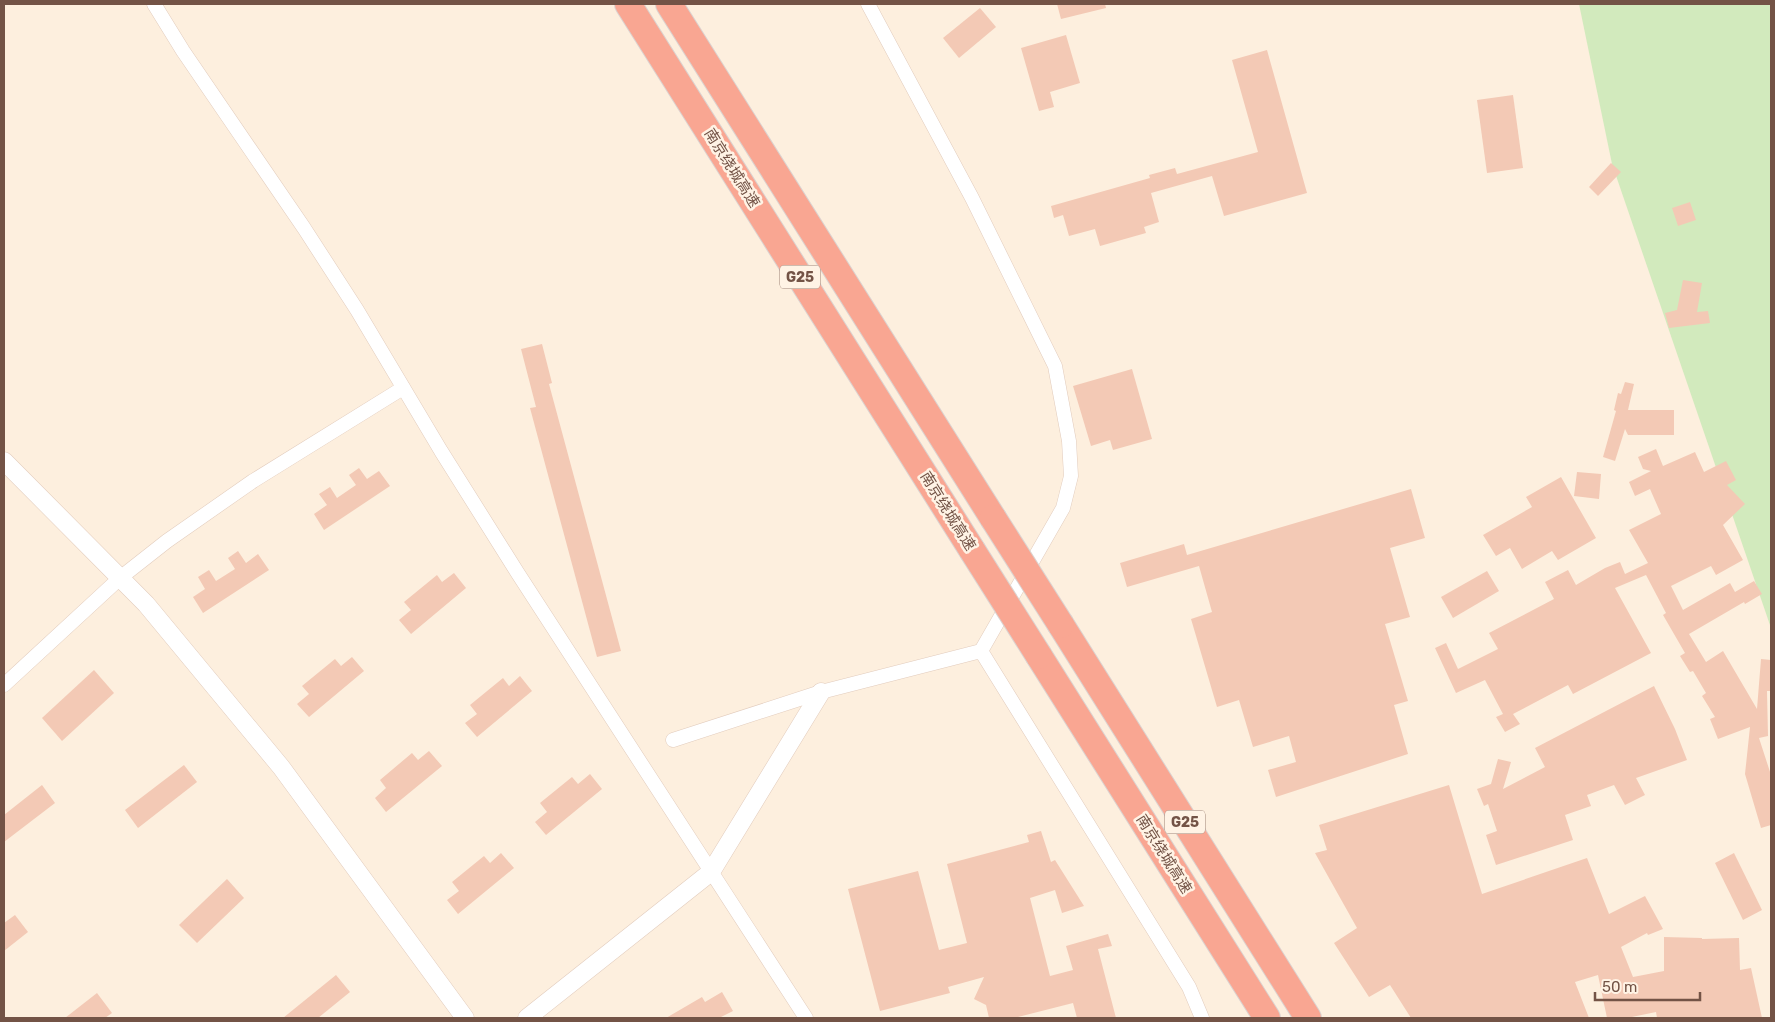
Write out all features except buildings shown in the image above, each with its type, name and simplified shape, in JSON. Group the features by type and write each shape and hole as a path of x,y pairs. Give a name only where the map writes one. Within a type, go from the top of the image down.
{"highway":[{"name":"南京绕城高速","path":"628,4 1267,1018"},
{"name":"G25","path":"669,4 1308,1018"}],"street":[{"path":"154,4 183,51 310,236 512,564 806,1018"},
{"path":"673,740 821,692 981,652 1063,508 1071,476 1069,441 1055,366 972,198 868,4"},
{"path":"4,685 120,578 168,541 253,481 403,388"},
{"path":"4,461 146,604 281,767 465,1018"},
{"path":"981,652 1189,987 1202,1018"},
{"path":"527,1018 711,872 821,692"}],"green space":[{"path":"1579,4 1771,4 1771,628 1612,164"}]}
